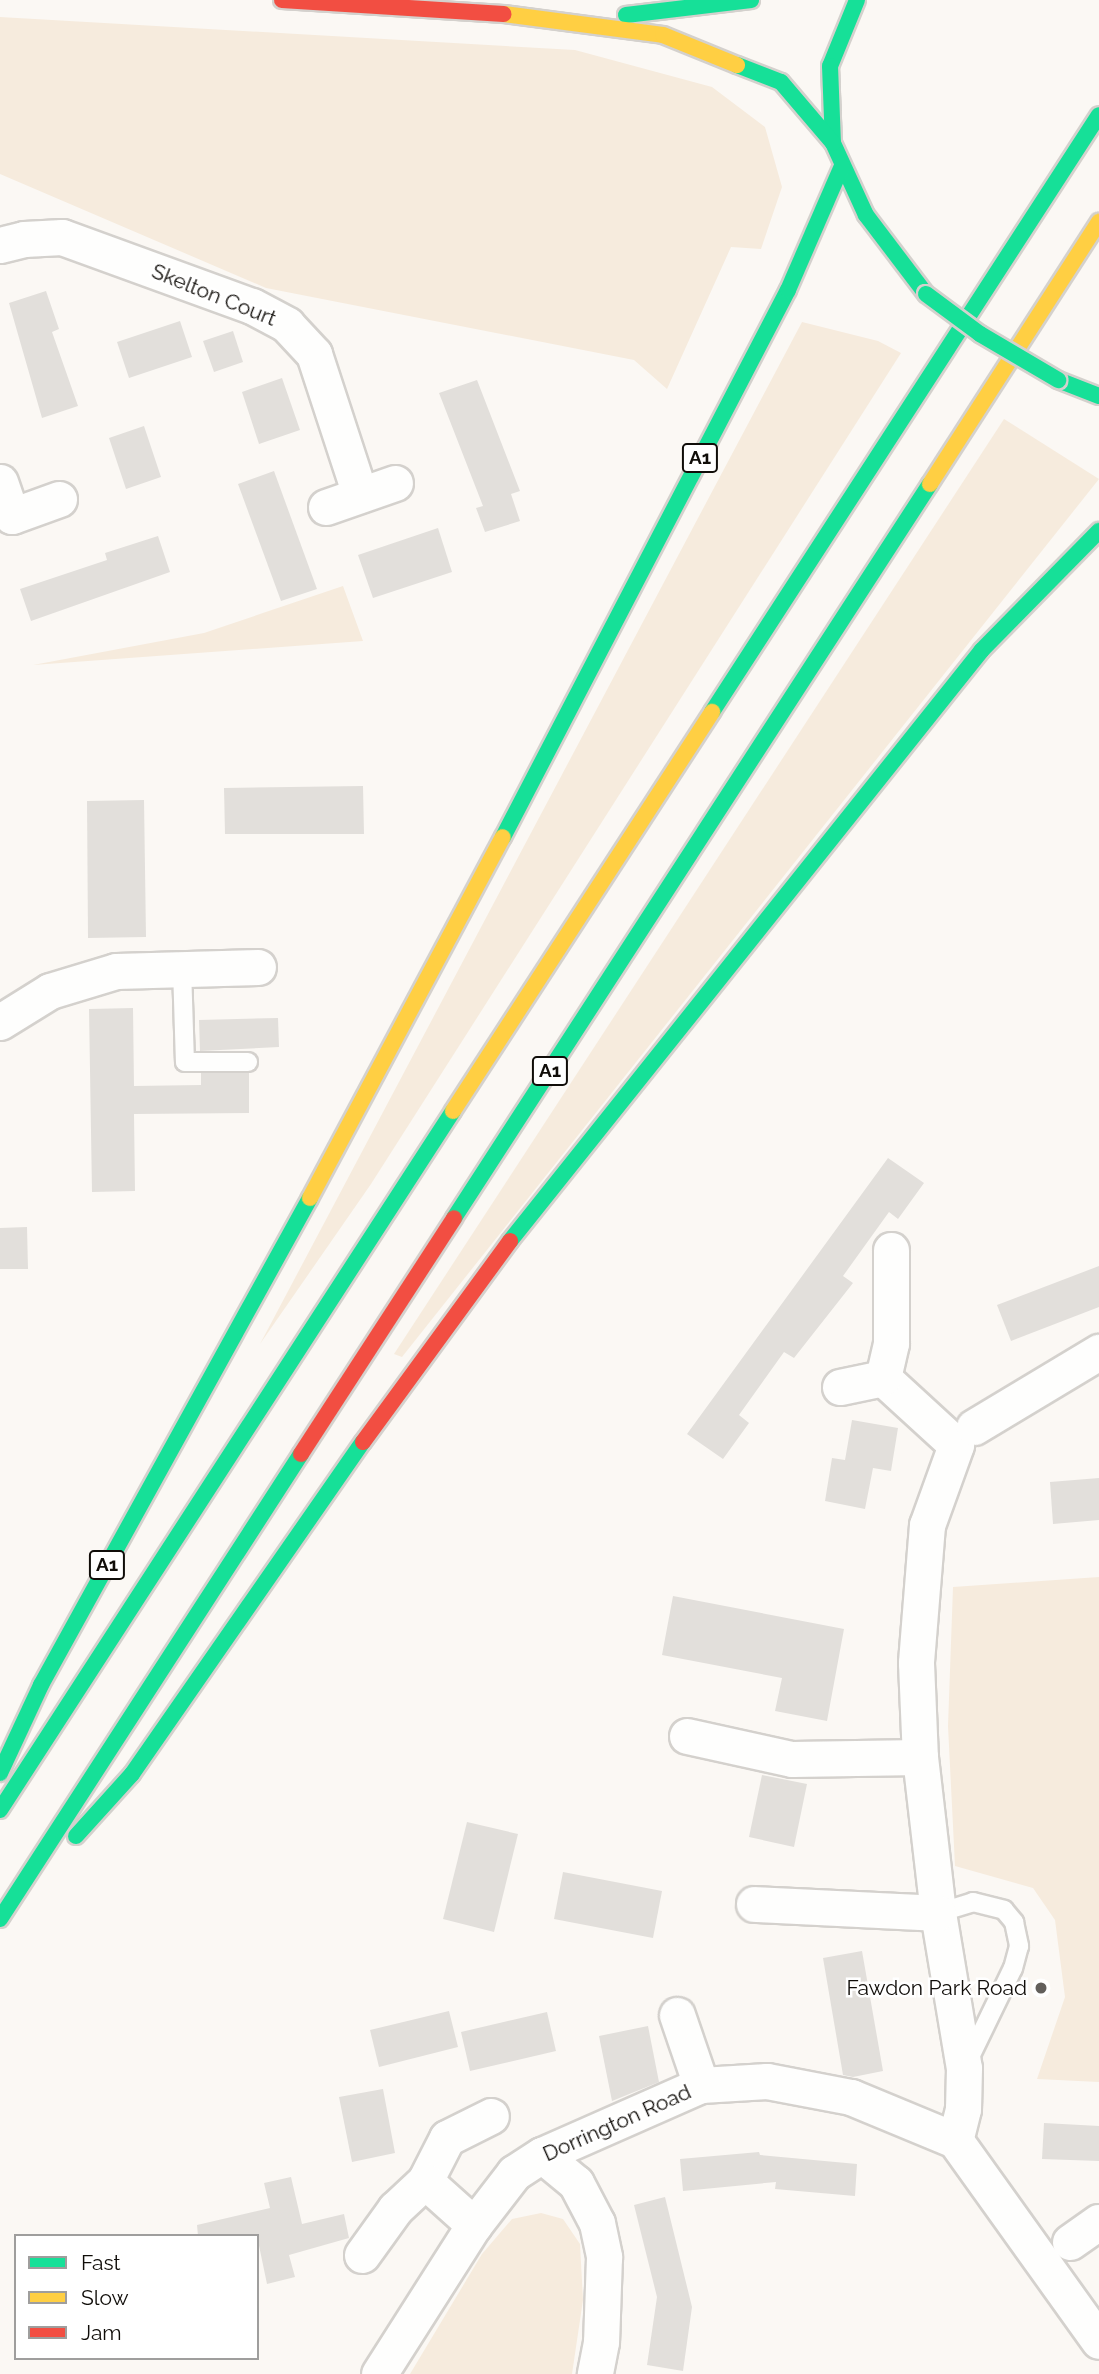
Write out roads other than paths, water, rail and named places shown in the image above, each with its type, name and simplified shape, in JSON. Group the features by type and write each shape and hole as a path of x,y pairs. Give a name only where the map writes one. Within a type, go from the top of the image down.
{"main road":[{"path":"282,0 550,17 663,34 781,82 834,143"},
{"path":"550,17 635,15 751,0"},
{"path":"857,0 844,23 830,66 828,100 834,143 842,166 891,253 926,294 980,334 1058,380 1099,396"},
{"name":"A1","path":"0,1810 1099,115"},
{"name":"A1","path":"0,1773 41,1685 393,1048 788,290 842,166"},
{"name":"A1","path":"0,1921 1099,222"},
{"name":"A1","path":"0,1921 132,1773 387,1408 556,1179 689,1009 982,650 1099,531"}],"street":[{"name":"Skelton Court","path":"0,245 23,239 62,237 252,306 287,325 314,354 360,495"},
{"path":"0,482 12,516 59,499"},
{"path":"326,507 395,483"},
{"path":"0,1022 50,991 116,971 258,967"},
{"path":"883,1378 891,1343 891,1250"},
{"path":"1099,1352 965,1436 927,1525 916,1663 920,1758 938,1913 964,2068 963,2109 956,2140 1099,2342"},
{"path":"840,1387 883,1378 965,1436"},
{"path":"687,1736 792,1759 920,1758"},
{"path":"754,1904 938,1913"},
{"path":"677,2015 701,2084"},
{"name":"Dorrington Road","path":"379,2374 474,2225 514,2173 542,2155 701,2084 767,2081 851,2097 956,2140"},
{"path":"362,2255 395,2209 425,2181 447,2138 491,2116"},
{"path":"542,2155 576,2183 597,2223 604,2258 601,2342 595,2374"},
{"path":"425,2181 474,2225"},
{"path":"1070,2242 1099,2222"}],"lane":[{"path":"183,968 185,1062 248,1062"},
{"path":"938,1913 973,1902 1004,1910 1014,1922 1019,1946 1008,1979 964,2068"}],"place":[{"name":"Fawdon Park Road","path":"1041,1988"}]}
